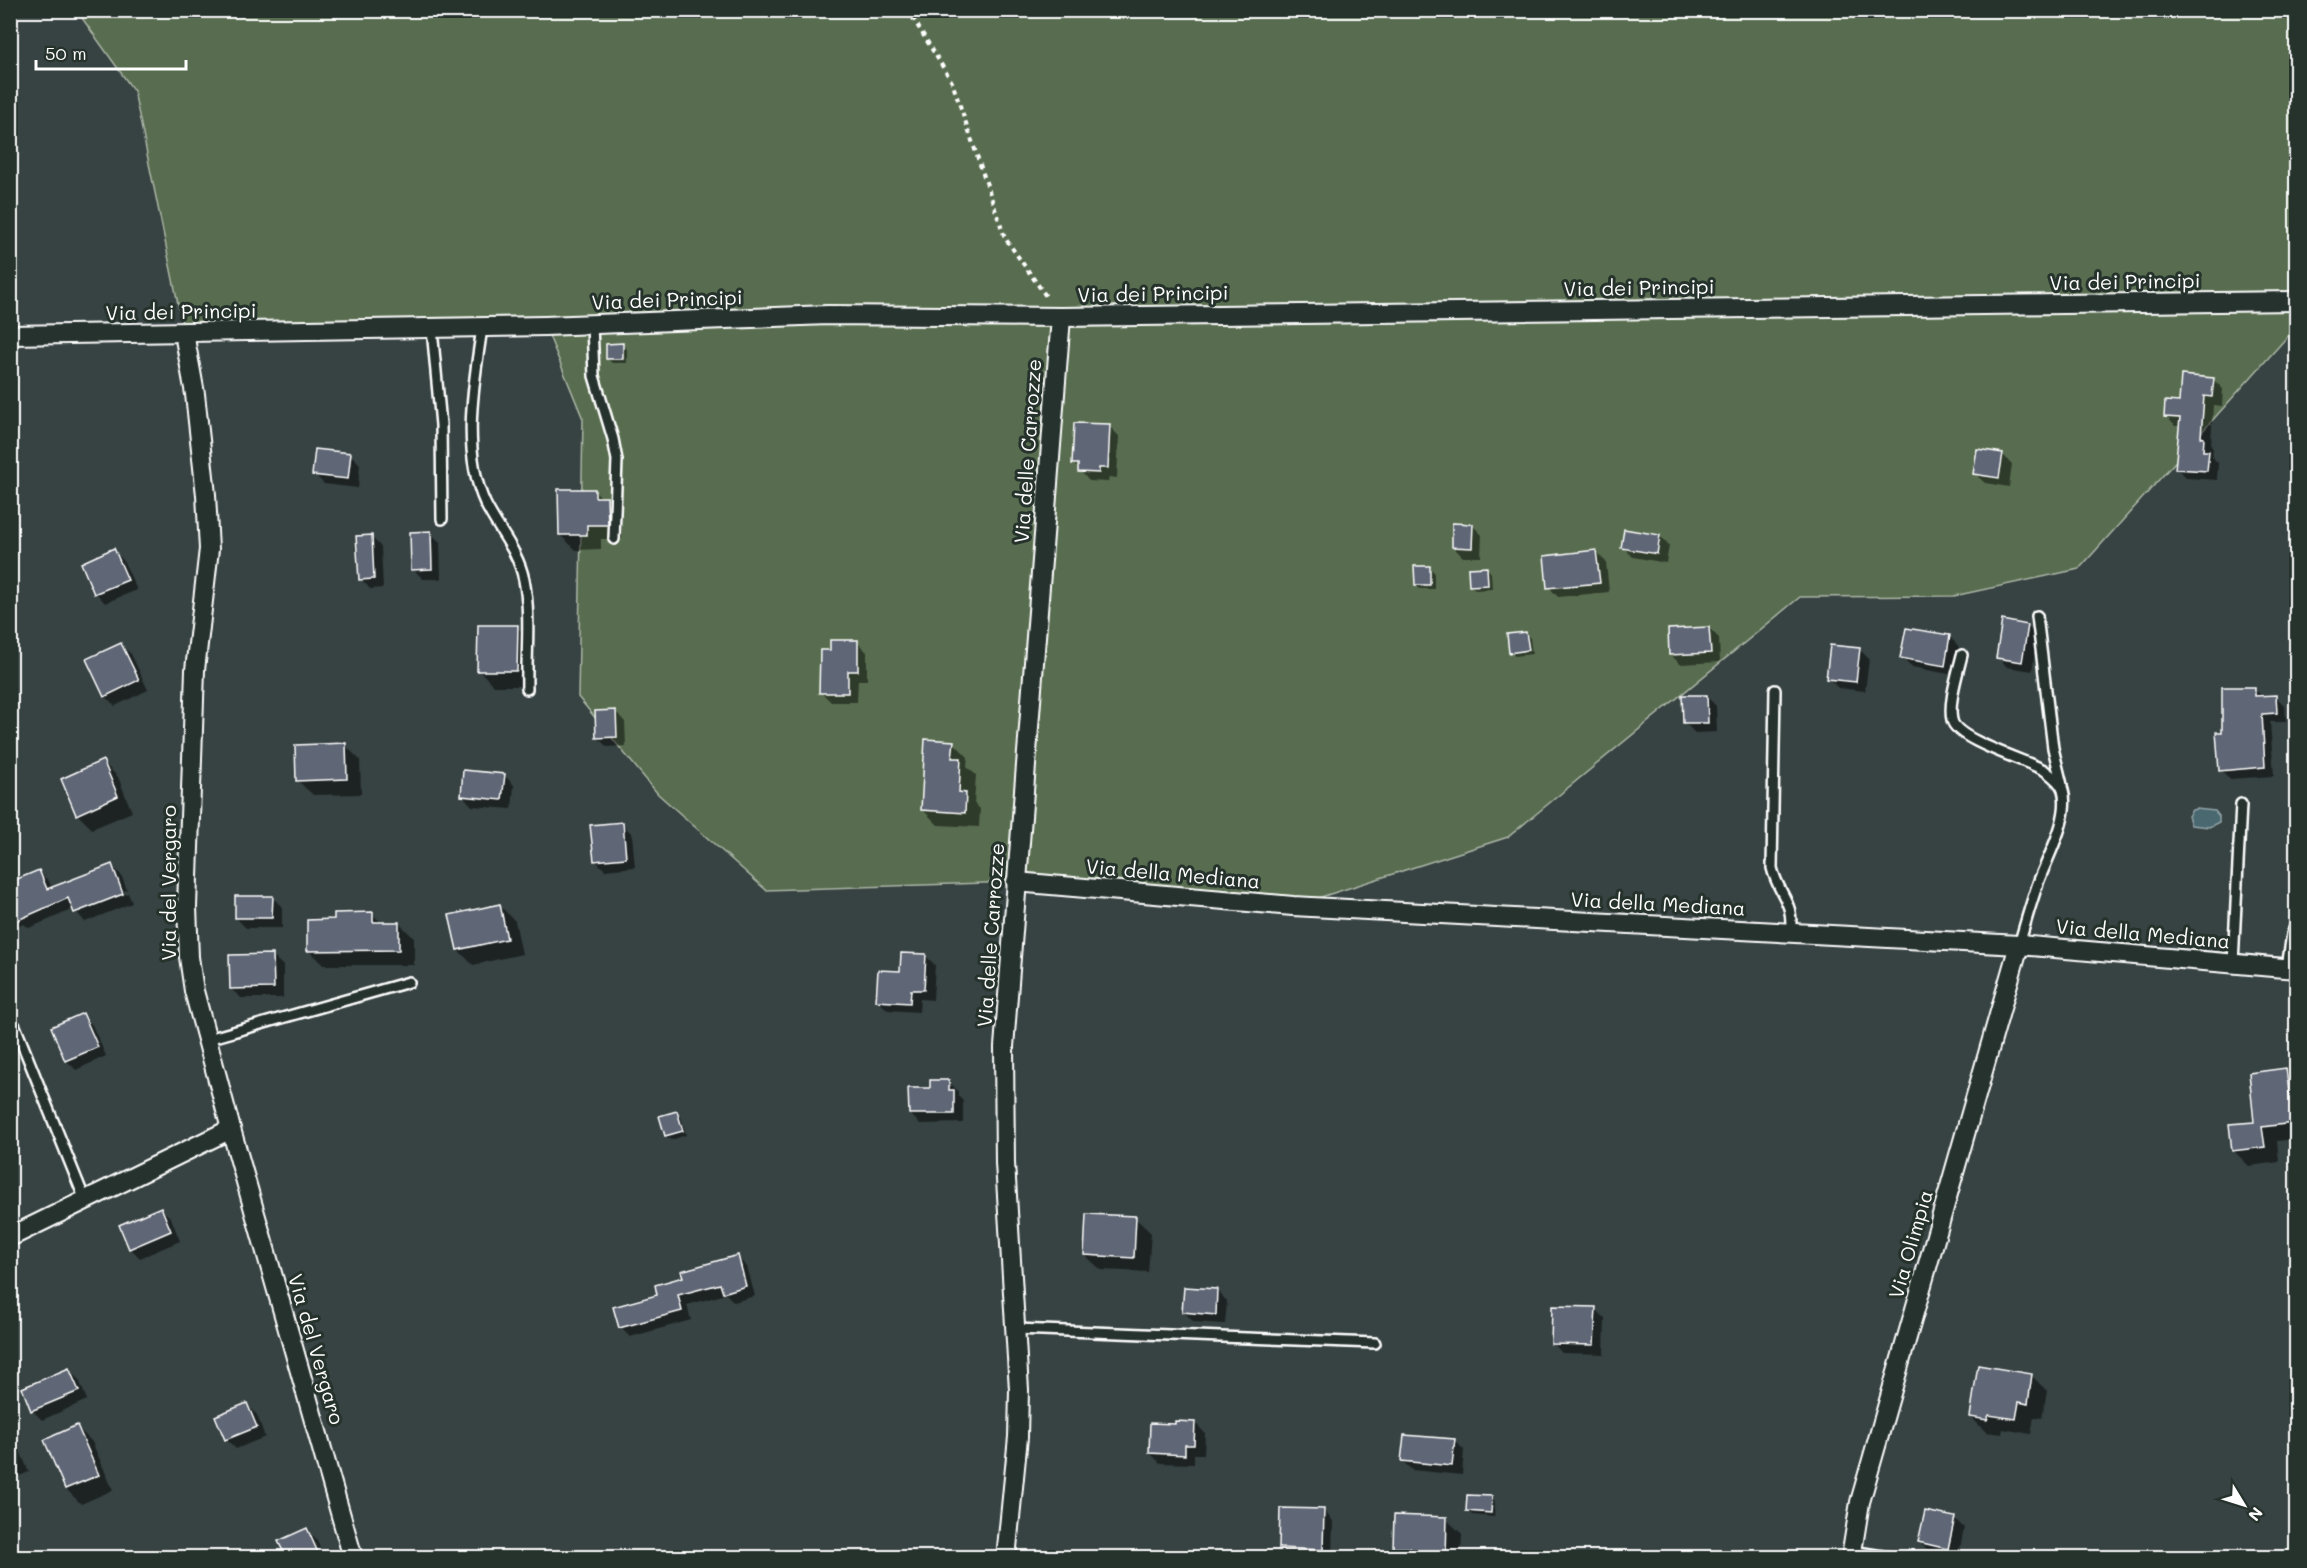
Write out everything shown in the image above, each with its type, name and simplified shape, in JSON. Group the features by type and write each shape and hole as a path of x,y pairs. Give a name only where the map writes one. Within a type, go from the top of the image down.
{"street":[{"name":"Via dei Principi","path":"10,335 482,328 828,315 1060,317 2296,301"},
{"name":"Via delle Carrozze","path":"1006,1557 1018,1426 1016,1329 1005,1163 1003,1068 1060,317"},
{"name":"Via del Vergaro","path":"184,333 196,405 206,495 209,549 195,678 187,930 192,981 231,1129 353,1557"},
{"name":"Via della Mediana","path":"1016,882 1293,906 2019,945 2292,968"},
{"name":"Via Olimpia","path":"1851,1554 1860,1502 2019,945"},
{"path":"10,1237 231,1129"}],"lane":[{"path":"592,324 594,376 613,439 616,460 614,539"},
{"path":"482,328 473,404 474,459 484,500 513,548 524,581 526,689"},
{"path":"432,329 441,425 442,519"},
{"path":"2019,945 2033,896 2060,827 2063,807 2063,790 2053,748 2037,616"},
{"path":"1962,655 1951,711 1954,726 1970,738 2044,770 2063,790"},
{"path":"1775,690 1772,868 1774,878 1792,914 1790,933"},
{"path":"2233,963 2241,804"},
{"path":"2292,968 2292,934 2296,924"},
{"path":"208,1039 409,982"},
{"path":"15,1026 85,1200"},
{"path":"1016,1329 1375,1343"},
{"path":"1851,1554 1896,1557"}],"path":[{"path":"908,10 952,82 1005,238 1060,317"}],"green space":[{"path":"77,11 2296,11 2296,327 2079,569 1954,596 1800,597 1508,837 1293,906 1016,882 766,890 658,794 578,697 583,419 545,326 184,333 134,91"}],"water":[{"path":"2192,810 2215,811 2219,816 2219,822 2209,827 2191,825 2188,816"}],"building":[{"path":"623,343 623,359 606,359 606,344"},
{"path":"2181,375 2214,378 2212,397 2204,396 2201,437 2204,438 2203,451 2209,451 2207,471 2175,469 2180,418 2164,417 2165,401 2179,402"},
{"path":"1074,423 1110,424 1108,468 1099,468 1099,473 1078,472 1078,464 1072,464"},
{"path":"315,449 351,453 348,479 312,475"},
{"path":"1977,449 2003,453 1999,478 1973,474"},
{"path":"558,489 595,489 595,497 607,497 608,525 587,525 587,535 559,535"},
{"path":"1452,523 1473,524 1472,548 1452,547"},
{"path":"1624,529 1660,535 1657,554 1621,548"},
{"path":"431,531 432,569 411,570 410,532"},
{"path":"372,535 374,579 359,580 356,536"},
{"path":"114,548 128,580 94,594 81,563"},
{"path":"1596,550 1600,583 1547,588 1544,556"},
{"path":"1414,566 1430,566 1430,585 1415,585"},
{"path":"1487,567 1488,585 1469,586 1468,568"},
{"path":"2002,620 2028,625 2022,662 1996,658"},
{"path":"478,625 518,625 517,671 477,671"},
{"path":"1709,627 1711,653 1669,655 1668,629"},
{"path":"1906,628 1950,635 1945,666 1900,658"},
{"path":"1526,632 1529,650 1509,653 1507,634"},
{"path":"830,640 858,640 858,671 848,671 848,693 819,693 820,650 830,650"},
{"path":"121,643 139,680 104,697 86,659"},
{"path":"1830,645 1860,648 1856,682 1826,679"},
{"path":"2222,687 2255,687 2255,696 2276,695 2277,713 2262,714 2265,767 2219,771 2216,732 2222,732"},
{"path":"1682,695 1707,695 1708,723 1683,723"},
{"path":"616,710 617,737 596,738 595,711"},
{"path":"925,739 954,741 952,758 961,758 959,792 966,793 965,813 921,810"},
{"path":"346,743 347,779 296,781 295,745"},
{"path":"103,760 118,796 76,815 61,779"},
{"path":"463,770 505,774 502,800 461,796"},
{"path":"623,822 626,858 594,861 590,825"},
{"path":"112,864 123,894 74,913 68,898 18,920 16,914 10,916 10,882 39,870 47,889"},
{"path":"235,896 273,896 272,918 235,918"},
{"path":"500,904 507,939 457,950 449,915"},
{"path":"373,912 373,922 399,922 399,950 307,951 307,920 334,919 334,913"},
{"path":"901,953 926,954 924,990 911,990 910,1003 876,1001 878,970 900,971"},
{"path":"273,954 274,988 230,989 229,955"},
{"path":"83,1013 98,1047 65,1061 51,1027"},
{"path":"2286,1068 2293,1123 2262,1127 2265,1147 2232,1151 2229,1124 2254,1122 2249,1073"},
{"path":"930,1080 949,1080 949,1090 954,1090 954,1114 909,1114 908,1088 930,1088"},
{"path":"677,1111 683,1131 665,1136 659,1116"},
{"path":"161,1207 171,1231 129,1249 119,1225"},
{"path":"1086,1214 1136,1216 1134,1258 1084,1255"},
{"path":"738,1255 746,1286 723,1293 720,1284 678,1295 682,1311 619,1328 613,1307 657,1295 655,1285 683,1277 681,1271"},
{"path":"1184,1287 1217,1289 1216,1315 1182,1312"},
{"path":"1552,1306 1596,1307 1594,1345 1551,1344"},
{"path":"1978,1365 2032,1374 2028,1404 2019,1402 2016,1419 1989,1415 1987,1420 1970,1417"},
{"path":"69,1368 79,1391 31,1411 22,1388"},
{"path":"247,1403 257,1427 225,1440 215,1416"},
{"path":"1175,1421 1195,1422 1194,1445 1185,1445 1185,1455 1149,1453 1150,1423 1175,1424"},
{"path":"77,1425 99,1475 65,1489 44,1440"},
{"path":"1404,1435 1455,1439 1452,1466 1401,1461"},
{"path":"1467,1495 1492,1496 1491,1513 1466,1511"},
{"path":"1280,1508 1324,1509 1323,1550 1279,1548"},
{"path":"1925,1511 1955,1517 1948,1549 1918,1542"},
{"path":"1394,1515 1447,1517 1446,1557 1410,1557 1410,1548 1393,1548"},
{"path":"307,1528 320,1557 286,1557 278,1541"}]}
